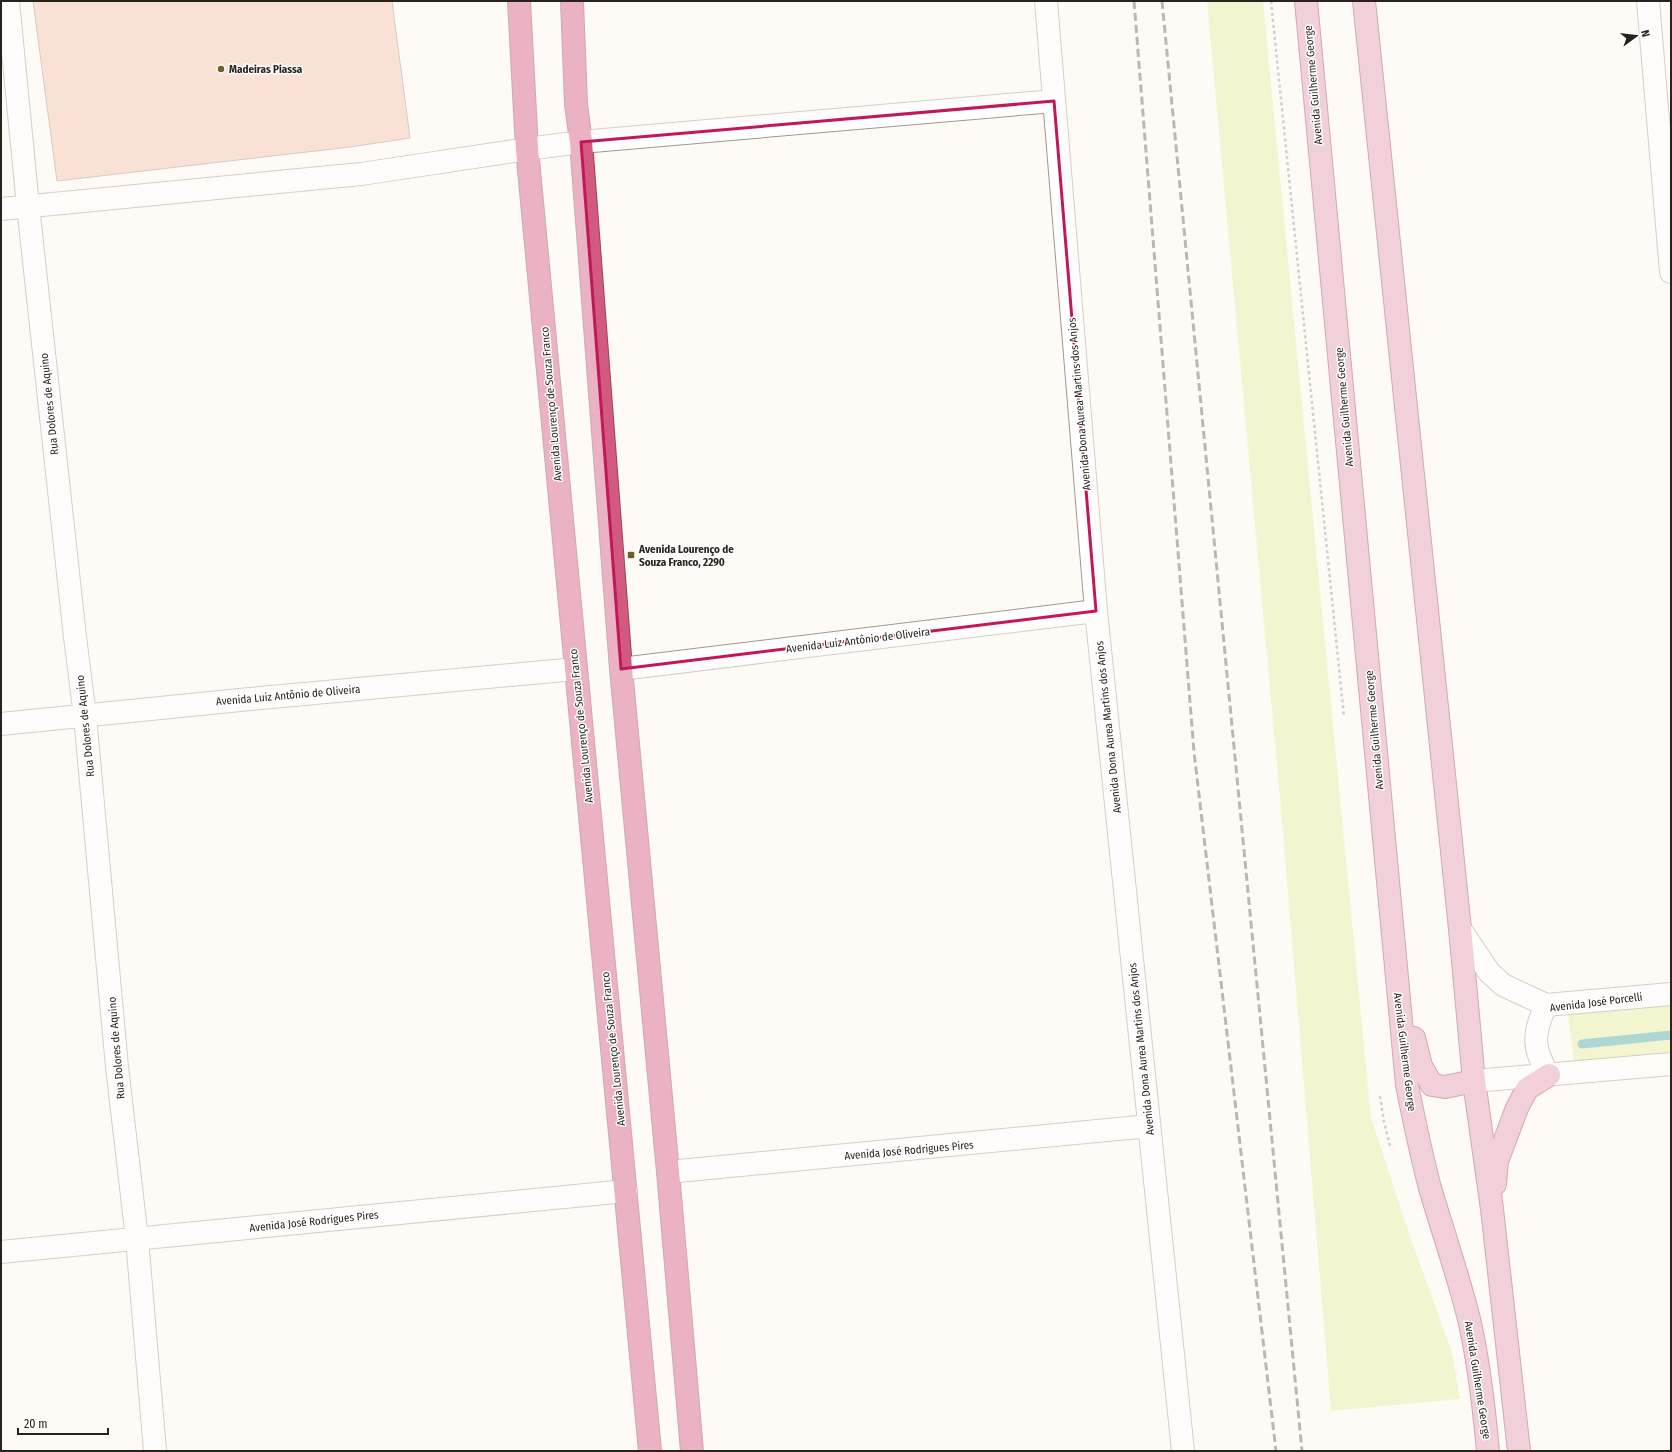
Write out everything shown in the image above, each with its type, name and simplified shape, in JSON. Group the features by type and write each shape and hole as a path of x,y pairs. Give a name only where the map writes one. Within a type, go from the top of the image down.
{"highway":[{"name":"Avenida Lourenço de Souza Franco","path":"519,1 527,149 650,1451"},
{"path":"572,1 576,104 581,142 621,669 668,1172 692,1451"}],"main road":[{"name":"Avenida Guilherme George","path":"1306,1 1407,1085 1415,1128 1430,1188 1455,1267 1469,1320 1476,1355 1488,1451"},
{"path":"1364,1 1460,929 1474,1081 1492,1209 1519,1451"},
{"path":"1393,937 1422,1071 1432,1085 1437,1086 1455,1085 1474,1081"},
{"path":"1492,1209 1497,1161 1517,1108 1527,1090 1549,1075"}],"street":[{"name":"Rua Dolores de Aquino","path":"8,1 28,206 74,629 85,716 117,1067 137,1239 155,1451"},
{"name":"Avenida Dona Aurea Martins dos Anjos","path":"1046,1 1096,611 1183,1451"},
{"path":"1648,1 1671,272"},
{"path":"1,209 361,174 581,142 1054,101"},
{"name":"Avenida Luiz Antônio de Oliveira","path":"621,669 1096,611"},
{"name":"Avenida Luiz Antônio de Oliveira","path":"1,724 576,669"},
{"path":"1460,929 1489,972 1503,985 1546,1005"},
{"name":"Avenida José Porcelli","path":"1549,1075 1541,1062 1537,1048 1536,1033 1546,1005 1671,994"},
{"path":"1474,1081 1671,1064"},
{"name":"Avenida José Rodrigues Pires","path":"668,1172 1150,1126"},
{"name":"Avenida José Rodrigues Pires","path":"1,1252 626,1191"}],"highlighted area":[{"path":"1054,101 1096,611 621,669 581,142"}],"green space":[{"path":"1207,1 1263,1 1371,1118 1410,1236 1452,1353 1460,1399 1331,1411 1281,809"},
{"path":"1671,1005 1671,1052 1574,1062 1568,1014"}],"building":[{"name":"Madeiras Piassa","path":"33,1 392,1 410,138 350,147 57,181"}],"waterway":[{"path":"1582,1044 1671,1035"}],"railway":[{"path":"1134,1 1194,752 1276,1451"},
{"path":"1162,1 1302,1451"}],"place":[{"name":"Madeiras Piassa","path":"221,69"},
{"name":"Avenida Lourenço de Souza Franco, 2290","path":"631,555"}]}
